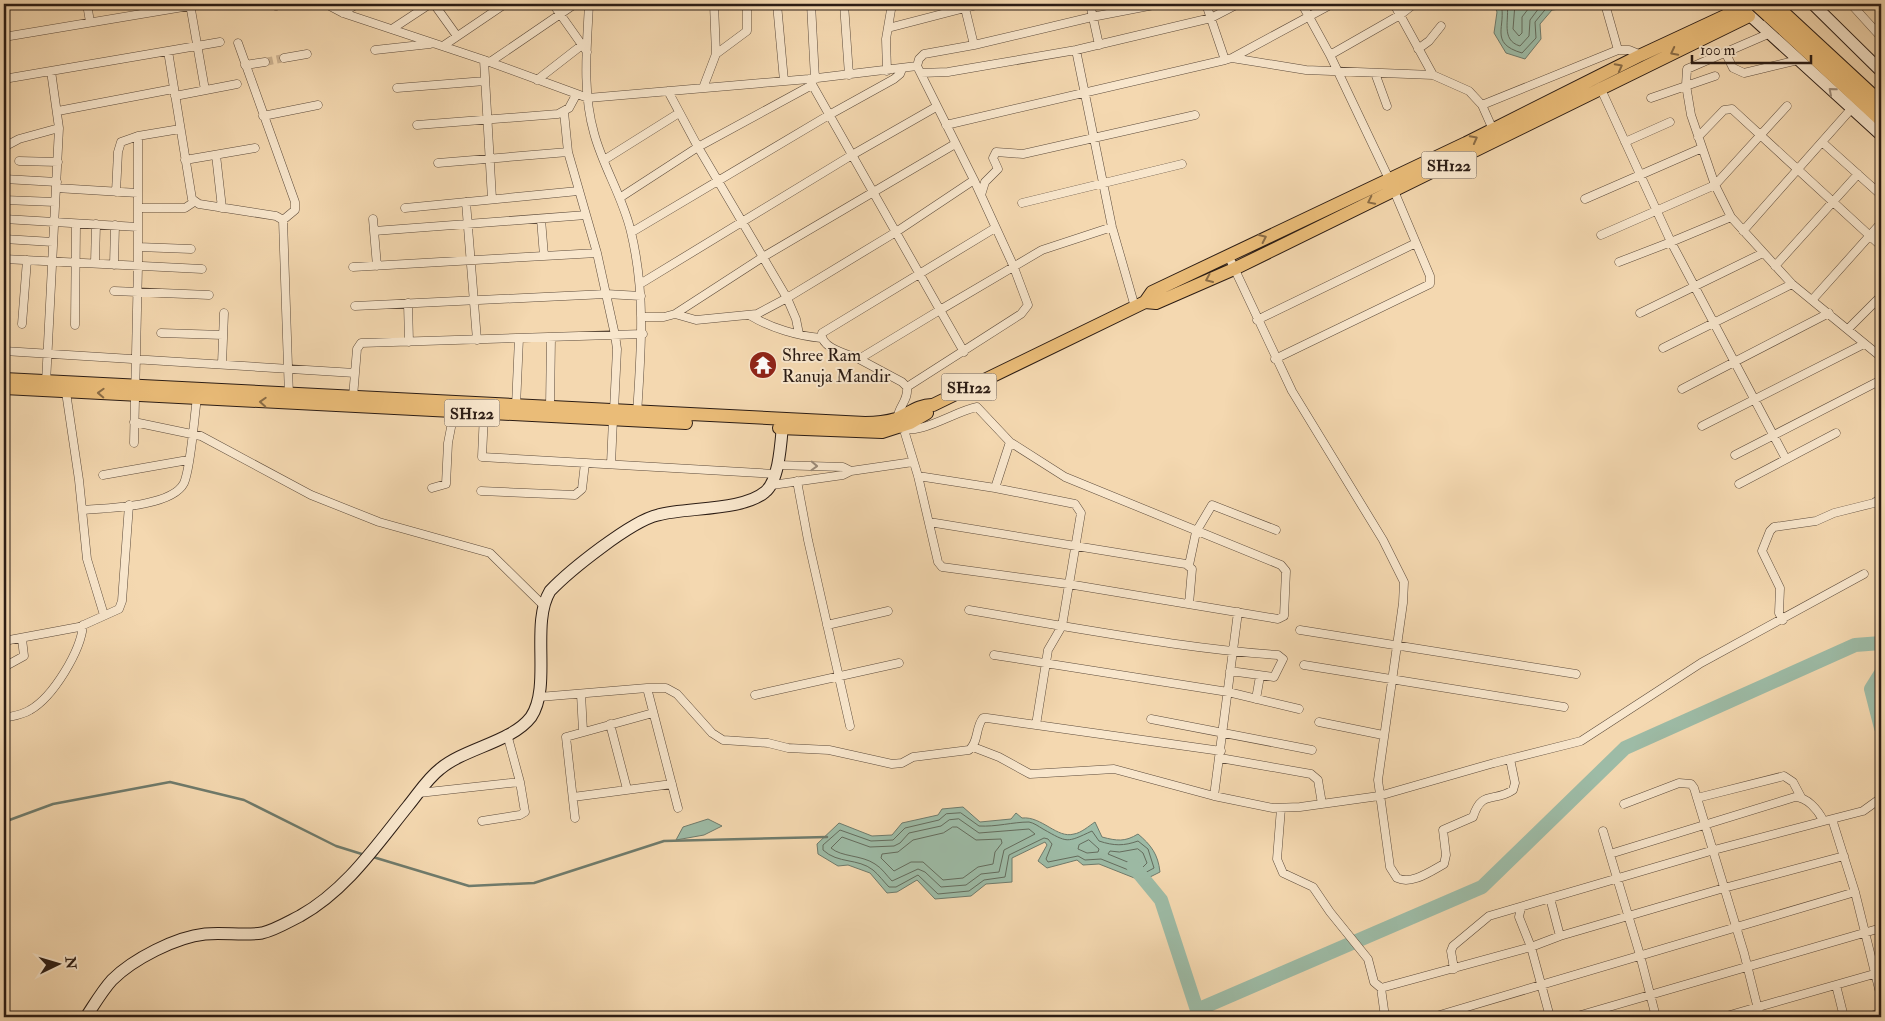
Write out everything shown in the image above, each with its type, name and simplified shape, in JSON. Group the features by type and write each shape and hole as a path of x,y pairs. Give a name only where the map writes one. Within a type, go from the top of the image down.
{"highway":[{"path":"1746,7 1772,8 1881,104"},
{"path":"1772,8 1881,119"}],"main road":[{"name":"SH122","path":"1599,84 1641,55 1746,7"},
{"name":"SH122","path":"4,379 46,386 66,392 134,390 197,398 353,397 454,412 637,416 782,424 872,432 900,425 928,412 933,405 1140,304 1152,292 1228,255 1392,184 1500,140 1539,114 1746,7"},
{"name":"SH122","path":"1140,304 1156,303 1234,269 1492,129 1539,114"},
{"name":"SH122","path":"4,388 46,386 423,406 550,407 613,415"}],"street":[{"path":"86,4 90,22"},
{"path":"4,37 201,4"},
{"path":"326,4 343,13 487,61 588,98 812,81 902,69 948,72 1099,45 1211,18 1238,4"},
{"path":"343,13 357,4"},
{"path":"392,29 430,4"},
{"path":"434,4 457,36"},
{"path":"375,50 439,45 457,36 505,4"},
{"path":"553,4 585,48"},
{"path":"487,61 574,4"},
{"path":"589,4 585,48 588,98 594,133 632,232 640,284 643,334 637,416"},
{"path":"703,88 716,54 714,4"},
{"path":"716,54 747,31 747,4"},
{"path":"778,4 784,82"},
{"path":"811,4 812,81 829,115 964,352"},
{"path":"844,4 849,75"},
{"path":"887,71 888,28 892,4"},
{"path":"888,28 965,6 981,4"},
{"path":"1090,4 1099,45"},
{"path":"907,387 964,352 1026,310 1028,299 974,180 919,70 919,59 924,54 1092,16 1160,4"},
{"path":"1206,4 1228,59"},
{"path":"1275,359 1430,284 1430,276 1392,184 1330,55 1302,4"},
{"path":"946,124 1228,59 1332,4"},
{"path":"1394,4 1432,75"},
{"path":"1330,55 1400,15 1414,4"},
{"path":"1605,4 1618,50"},
{"path":"1813,4 1879,65"},
{"path":"1851,4 1881,37"},
{"path":"190,5 205,90"},
{"path":"965,6 974,44"},
{"path":"1746,7 1768,34 1881,136"},
{"path":"1418,49 1429,42 1441,26"},
{"path":"1768,34 1687,69 1686,85 1698,137 1715,185 1731,217 1792,284 1881,357"},
{"path":"4,79 220,42"},
{"path":"238,43 295,202 294,210 284,220 289,398"},
{"path":"536,80 585,48"},
{"path":"1076,50 1112,227 1140,304"},
{"path":"1482,104 1618,50 1629,50 1641,55"},
{"path":"168,51 190,192 194,202"},
{"path":"1726,52 1733,68 1744,73 1798,60"},
{"path":"284,58 307,54"},
{"path":"1228,59 1299,69 1432,75 1464,87 1482,104 1492,129 1500,140"},
{"path":"487,61 485,81 492,199"},
{"path":"245,65 265,62"},
{"path":"632,232 829,115 894,79 900,74 902,69"},
{"path":"46,386 59,128 51,71"},
{"path":"1375,73 1387,106"},
{"path":"1651,98 1715,76"},
{"path":"397,88 485,81"},
{"path":"620,197 698,147 812,81"},
{"path":"58,111 237,84"},
{"path":"1599,84 1656,212 1786,459"},
{"path":"668,91 698,147 787,298 796,319 799,334"},
{"path":"417,125 564,112 569,108 576,95"},
{"path":"263,116 318,105"},
{"path":"1601,235 1715,185 1787,106"},
{"path":"640,284 852,155 936,107"},
{"path":"1698,137 1728,108 1881,246"},
{"path":"1743,231 1852,108"},
{"path":"564,112 568,152 597,253 615,334 617,349 611,464"},
{"path":"604,160 679,113"},
{"path":"981,195 985,182 998,169 993,158 996,152 1022,154 1195,115"},
{"path":"1625,142 1670,122"},
{"path":"4,147 19,139 59,128"},
{"path":"116,192 119,147 124,140 180,129"},
{"path":"134,442 138,266 138,136"},
{"path":"1822,142 1881,195"},
{"path":"643,317 664,317 675,314 763,257 874,194 955,144"},
{"path":"185,160 255,148"},
{"path":"1585,199 1702,148"},
{"path":"438,163 568,152"},
{"path":"216,155 222,208"},
{"path":"19,161 58,162"},
{"path":"1022,203 1103,185 1182,164"},
{"path":"1775,266 1858,174"},
{"path":"4,180 138,193"},
{"path":"675,314 696,320 751,316 787,298 896,232 974,180"},
{"path":"405,208 578,191"},
{"path":"4,200 55,202"},
{"path":"138,208 185,208 194,202 276,216 284,220"},
{"path":"466,202 476,340"},
{"path":"374,231 586,215"},
{"path":"1619,262 1731,217"},
{"path":"4,219 138,227"},
{"path":"373,219 377,266"},
{"path":"541,219 544,256"},
{"path":"1812,299 1881,223"},
{"path":"75,325 76,224"},
{"path":"95,264 96,224"},
{"path":"114,264 115,225"},
{"path":"859,359 1013,265 1050,247 1112,227"},
{"path":"821,338 824,330 995,228"},
{"path":"4,239 53,242"},
{"path":"1257,320 1416,243"},
{"path":"138,247 191,249"},
{"path":"353,268 597,253"},
{"path":"1640,313 1763,253"},
{"path":"1228,255 1275,359 1292,391 1374,524 1404,582 1378,780 1392,872 1401,880 1420,877 1444,864 1446,860 1442,834 1446,827 1473,817 1477,803 1513,790 1515,783 1510,759"},
{"path":"4,259 202,270"},
{"path":"22,324 26,260"},
{"path":"1663,348 1792,284"},
{"path":"114,291 209,295"},
{"path":"354,306 606,294 641,296"},
{"path":"1848,329 1881,296"},
{"path":"408,303 409,342"},
{"path":"222,364 224,312"},
{"path":"1682,389 1829,313"},
{"path":"751,316 765,324 821,338 824,343 859,359 907,387"},
{"path":"161,333 223,335"},
{"path":"353,397 359,345 643,334"},
{"path":"550,407 551,337"},
{"path":"516,406 519,338"},
{"path":"1702,426 1864,344"},
{"path":"4,351 355,373"},
{"path":"1735,455 1881,380"},
{"path":"900,425 924,426 977,407 1010,442 1065,477 1284,568 1284,612 1282,618 1068,584 942,567 938,562 918,476 900,425 899,408 907,397 907,387"},
{"path":"66,392 87,559 104,615"},
{"path":"82,510 129,505 157,500 173,494 183,484 197,398"},
{"path":"432,488 446,484 448,443 454,412"},
{"path":"484,413 482,457 775,474 843,467 851,471"},
{"path":"134,422 200,436 312,495 379,522 490,552 544,606"},
{"path":"86,1017 104,990 117,976 166,946 195,935 269,931 319,904 349,879 433,775 452,761 524,725 531,716 538,697 544,606 546,597 556,585 638,522 659,514 725,506 758,497 775,474 782,424"},
{"path":"1738,484 1836,433"},
{"path":"995,488 1010,442"},
{"path":"103,475 188,460"},
{"path":"775,474 797,481 843,475 851,471 913,462"},
{"path":"481,491 576,495 582,489 585,463"},
{"path":"918,476 995,488 1075,504 1081,513 1062,626 1050,645 1036,725"},
{"path":"797,481 850,726"},
{"path":"1783,620 1778,613 1780,588 1763,556 1762,545 1770,531 1774,528 1816,521 1827,515 1874,503 1881,498"},
{"path":"4,641 22,639 83,625 114,612 121,606 129,505"},
{"path":"1189,604 1192,569 1189,565 1196,532 1212,505 1276,530"},
{"path":"929,522 1189,565"},
{"path":"538,697 659,687 672,690 712,733 722,740 730,742 768,743 788,748 829,750 897,764 913,757 964,751 973,747 999,757 1030,774 1114,769 1214,796 1281,808 1379,796 1581,741 1701,663 1783,620 1864,574"},
{"path":"968,610 1232,652 1281,657 1282,664 1278,674 1271,678 1230,671"},
{"path":"827,625 888,611"},
{"path":"1214,796 1238,612"},
{"path":"4,718 26,712 37,705 68,668 81,640 83,625"},
{"path":"1300,630 1576,674"},
{"path":"4,667 24,656 22,639"},
{"path":"994,655 1228,692 1300,709"},
{"path":"755,694 899,663"},
{"path":"1304,665 1564,708"},
{"path":"1256,699 1260,676"},
{"path":"647,688 678,808"},
{"path":"580,694 583,731"},
{"path":"575,818 566,739 570,734 654,713"},
{"path":"973,747 979,723 983,718 1220,755 1310,774 1318,780 1322,804"},
{"path":"1151,719 1312,750"},
{"path":"1319,722 1383,735"},
{"path":"610,724 627,790"},
{"path":"482,821 524,814 526,808 507,734"},
{"path":"1697,798 1784,776 1793,782 1801,797 1818,810 1824,820"},
{"path":"419,793 520,782"},
{"path":"1624,804 1679,782 1690,784 1706,823 1748,967 1760,1017"},
{"path":"573,797 672,784"},
{"path":"1610,854 1706,823 1801,797"},
{"path":"1454,969 1452,946 1489,916 1714,850 1863,811 1881,798"},
{"path":"1281,808 1277,859 1283,873 1313,887 1330,912 1368,959 1374,982 1381,988 1385,1017"},
{"path":"1832,819 1878,973 1881,997"},
{"path":"1603,831 1640,955 1656,1017"},
{"path":"1381,988 1531,947 1560,936 1724,888 1844,856"},
{"path":"1432,1017 1448,1016 1541,984 1855,892"},
{"path":"1550,898 1560,936"},
{"path":"1521,907 1519,918 1531,947 1550,1017"},
{"path":"1574,1017 1881,928"},
{"path":"1723,1017 1878,973"},
{"path":"1836,985 1844,1017"},
{"path":"1867,1017 1881,1013"}],"water":[{"path":"1494,4 1571,4 1567,8 1552,10 1540,24 1541,39 1525,59 1506,53 1494,33 1497,12"},
{"path":"963,807 980,822 1011,819 1016,813 1022,818 1036,820 1055,831 1068,835 1079,832 1095,822 1102,837 1121,840 1138,834 1153,850 1158,860 1160,872 1142,881 1099,864 1083,865 1077,860 1047,868 1038,861 1047,845 1045,842 1012,858 1012,882 986,884 971,896 935,899 917,880 897,892 887,893 870,873 848,865 838,866 818,854 817,844 839,823 872,836 892,835 902,823 938,815 942,809"},
{"path":"708,819 722,826 704,835 676,840 683,827"}],"waterway":[{"path":"1133,866 1161,900 1197,1010 1482,887 1625,748 1855,645 1881,643"},
{"path":"1881,673 1871,689 1881,728"},
{"path":"4,822 53,804 170,782 244,800 336,846 365,855"},
{"path":"373,857 469,886 534,883 664,841 827,837"}],"tunnel":[{"path":"265,62 284,58"}],"place":[{"name":"Shree Ram Ranuja Mandir","path":"763,365"}]}
